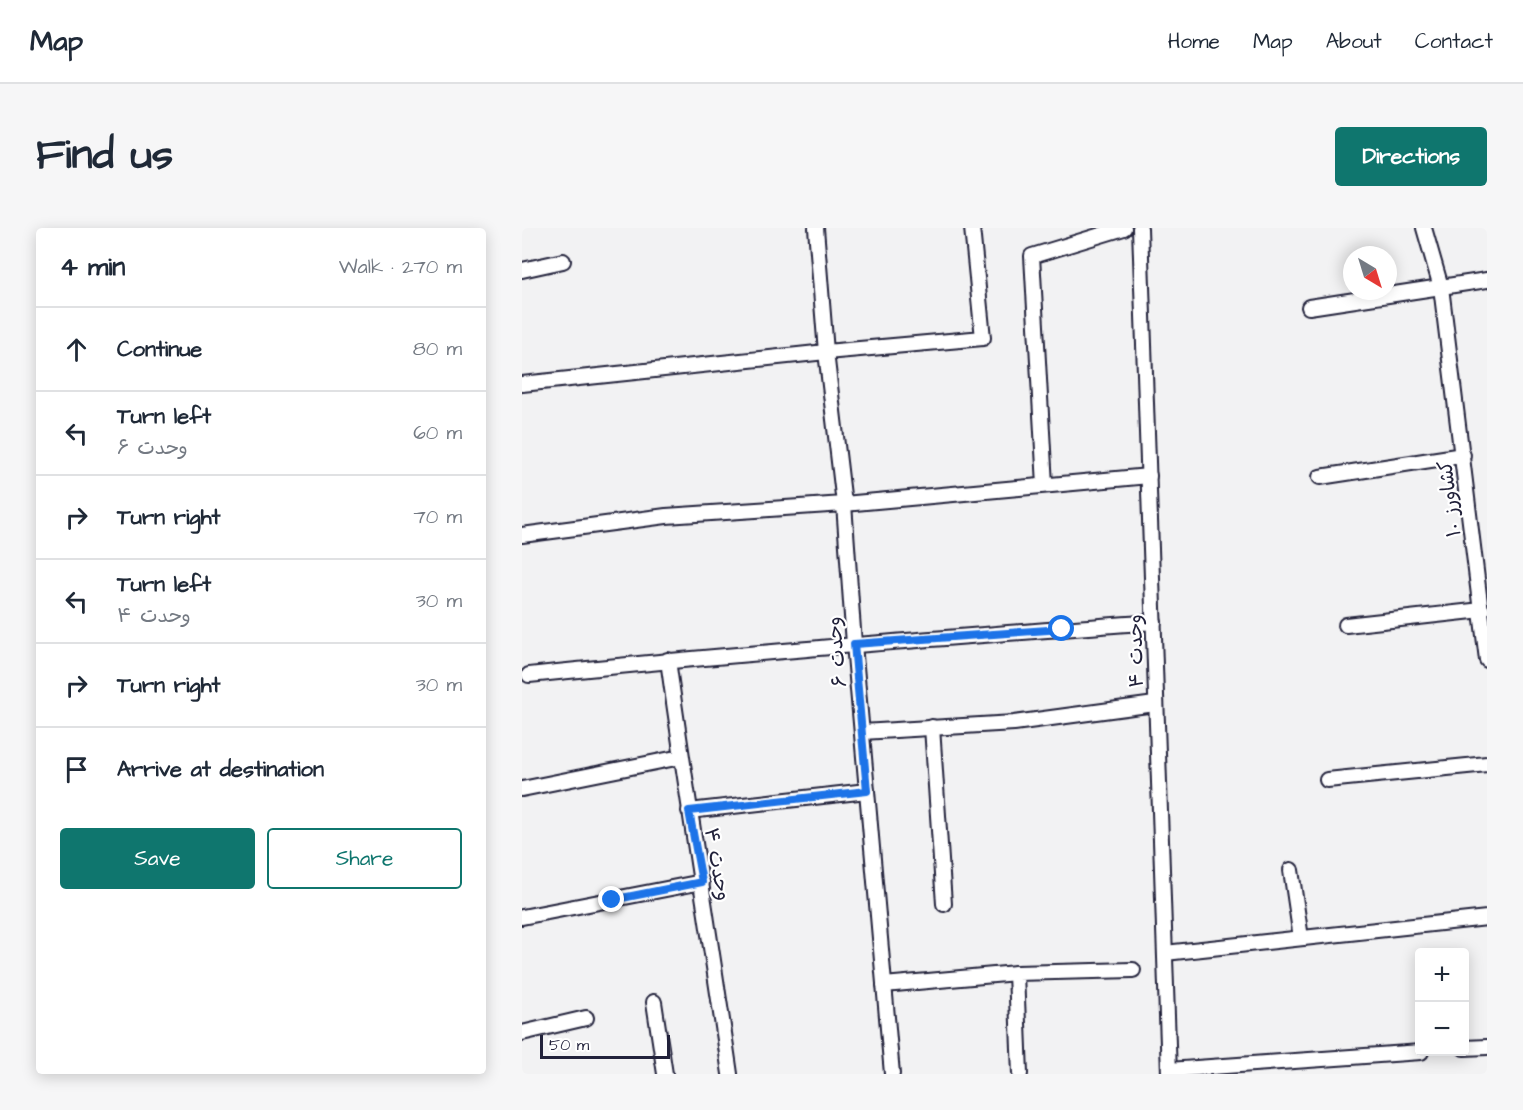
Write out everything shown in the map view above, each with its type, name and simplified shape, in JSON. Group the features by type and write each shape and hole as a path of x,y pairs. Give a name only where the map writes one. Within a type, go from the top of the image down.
{"street":[{"name":"وحدت ۶","path":"816,228 826,352 844,504 892,1074"},
{"path":"522,384 983,338 972,228"},
{"path":"1045,485 1032,256 1124,228"},
{"name":"وحدت ۴","path":"1140,228 1169,1072"},
{"name":"کشاورز ۱۰","path":"1425,228 1441,287 1487,660"},
{"path":"522,270 563,261"},
{"path":"1309,307 1487,280"},
{"path":"1320,477 1463,455"},
{"path":"522,535 666,516 844,504 1149,476"},
{"path":"1346,625 1482,610"},
{"path":"529,675 854,644 1154,622"},
{"name":"وحدت ۴","path":"668,660 730,1074"},
{"path":"862,732 1014,723 1155,704"},
{"path":"932,727 944,904"},
{"path":"522,789 681,757"},
{"path":"1327,780 1487,764"},
{"path":"689,811 867,791"},
{"path":"1291,870 1301,938"},
{"path":"522,917 702,882"},
{"path":"1165,953 1487,918"},
{"path":"885,985 1016,973 1133,970"},
{"path":"1016,973 1020,1074"},
{"path":"654,1002 665,1074"},
{"path":"522,1033 586,1018"},
{"path":"1469,1048 1487,1047"},
{"path":"1169,1072 1415,1052"}],"route":[{"path":"612,900 702,882 689,811 867,791 854,644 1062,629"}]}
